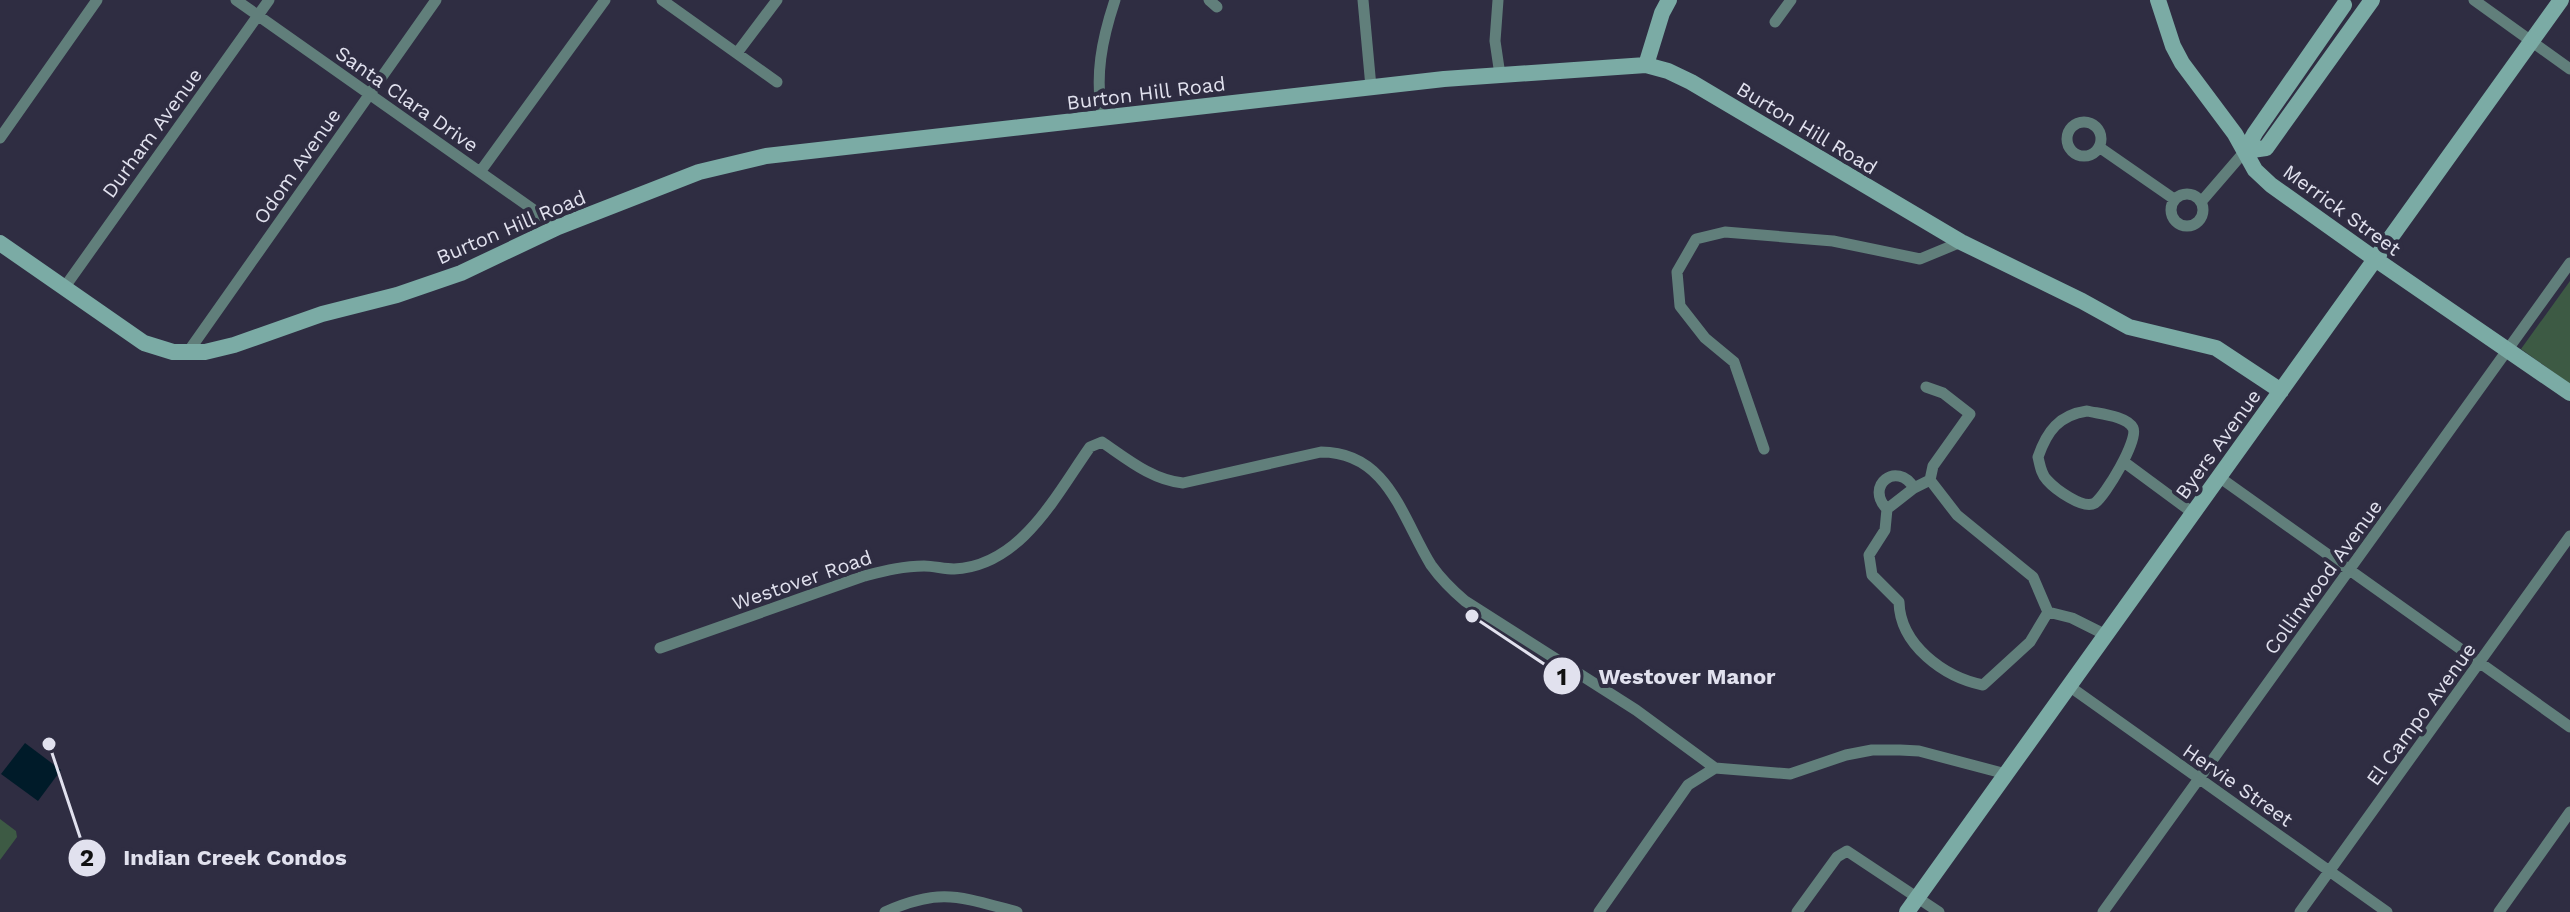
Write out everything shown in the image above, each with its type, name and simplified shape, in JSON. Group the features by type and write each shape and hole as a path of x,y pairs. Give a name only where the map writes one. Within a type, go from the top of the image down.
{"street":[{"path":"0,138 97,0"},
{"name":"Santa Clara Drive","path":"236,0 558,227"},
{"name":"Durham Avenue","path":"64,288 269,0"},
{"name":"Odom Avenue","path":"188,352 436,0"},
{"path":"480,172 605,0"},
{"path":"662,0 777,82"},
{"path":"737,53 777,0"},
{"path":"1103,118 1098,96 1099,62 1115,0"},
{"path":"1363,0 1371,87"},
{"path":"1498,0 1495,41 1500,75"},
{"path":"1646,65 1669,0"},
{"path":"1775,22 1791,0"},
{"name":"Merrick Street","path":"2158,0 2182,63 2245,151 2255,170 2271,185 2375,259 2570,393"},
{"path":"2245,151 2266,148 2372,0"},
{"path":"2474,0 2570,69"},
{"name":"Byers Avenue","path":"1907,912 2561,0"},
{"path":"2201,202 2245,151 2344,2"},
{"path":"2331,57 2344,2"},
{"name":"Burton Hill Road","path":"0,243 144,343 157,349 205,352 322,314 410,291 469,270 558,227 699,172 754,158 1371,87 1646,65 1691,82 1961,242 2129,327 2216,348 2281,391"},
{"path":"2099,147 2174,199"},
{"path":"2183,194 2193,195 2201,202 2203,214 2196,224 2185,227 2174,221 2170,210 2174,199 2183,194"},
{"path":"1764,449 1734,362 1705,338 1680,306 1677,272 1696,239 1725,232 1833,241 1920,259 1961,242"},
{"name":"Collinwood Avenue","path":"2103,912 2570,263"},
{"path":"1926,387 1943,393 1970,414 1933,466 1930,480 1957,515 2033,577 2048,612"},
{"path":"2087,411 2116,417 2131,425 2133,443 2124,462 2097,501 2089,505 2079,503 2046,479 2038,457 2051,428 2072,413 2087,411"},
{"name":"Westover Road","path":"660,648 864,576 898,567 954,569 983,565 1003,555 1026,533 1090,447 1102,442 1157,477 1183,483 1321,452 1339,452 1377,473 1432,566 1465,601 1636,710 1715,768"},
{"path":"2124,462 2193,513"},
{"path":"1887,509 1878,494 1885,479 1893,475 1902,476 1910,480 1914,488"},
{"path":"2219,477 2570,727"},
{"path":"1930,480 1887,509 1885,530 1869,555 1872,575 1899,602 1899,614 1907,634 1948,672 1965,681 1983,685 2030,642 2048,612"},
{"name":"El Campo Avenue","path":"2300,912 2570,536"},
{"path":"2048,612 2080,621 2106,635"},
{"name":"Hervie Street","path":"2069,686 2387,912"},
{"path":"1599,912 1688,785 1715,768 1790,774 1846,755 1872,750 1900,750 1919,751 2006,774"},
{"path":"2499,912 2570,812"},
{"path":"1797,912 1837,857 1847,851 1939,912"},
{"path":"885,912 912,900 953,896 1017,912"}],"green space":[{"path":"2570,281 2570,384 2521,349"},
{"path":"0,819 16,831 17,837 0,860"}],"water":[{"path":"25,743 61,770 38,801 1,774"}],"place":[{"name":"Westover Manor","path":"1472,616"},
{"name":"Indian Creek Condos","path":"49,744"}]}
